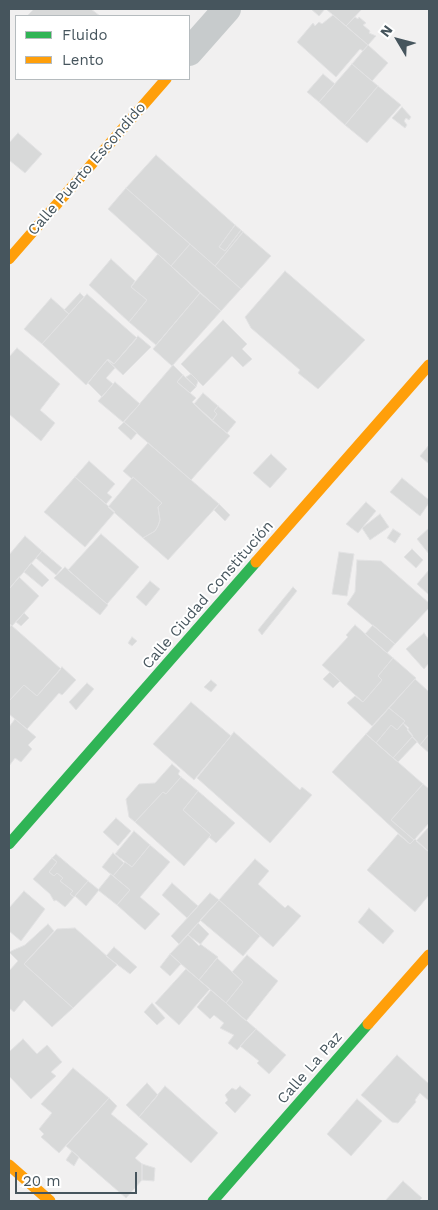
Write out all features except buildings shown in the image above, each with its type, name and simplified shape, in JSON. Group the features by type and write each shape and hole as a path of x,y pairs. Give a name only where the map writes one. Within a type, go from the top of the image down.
{"street":[{"path":"190,51 227,9"},
{"name":"Calle Puerto Escondido","path":"9,259 165,80"},
{"name":"Calle Ciudad Constitución","path":"9,844 429,365"},
{"name":"Calle La Paz","path":"213,1201 429,955"},
{"path":"9,1165 50,1201"}],"traffic: fast":[{"path":"9,844 256,562"},
{"path":"213,1201 368,1024"}],"traffic: slow":[{"path":"9,259 165,80"},
{"path":"256,562 429,365"},
{"path":"368,1024 429,955"},
{"path":"9,1165 50,1201"}]}
